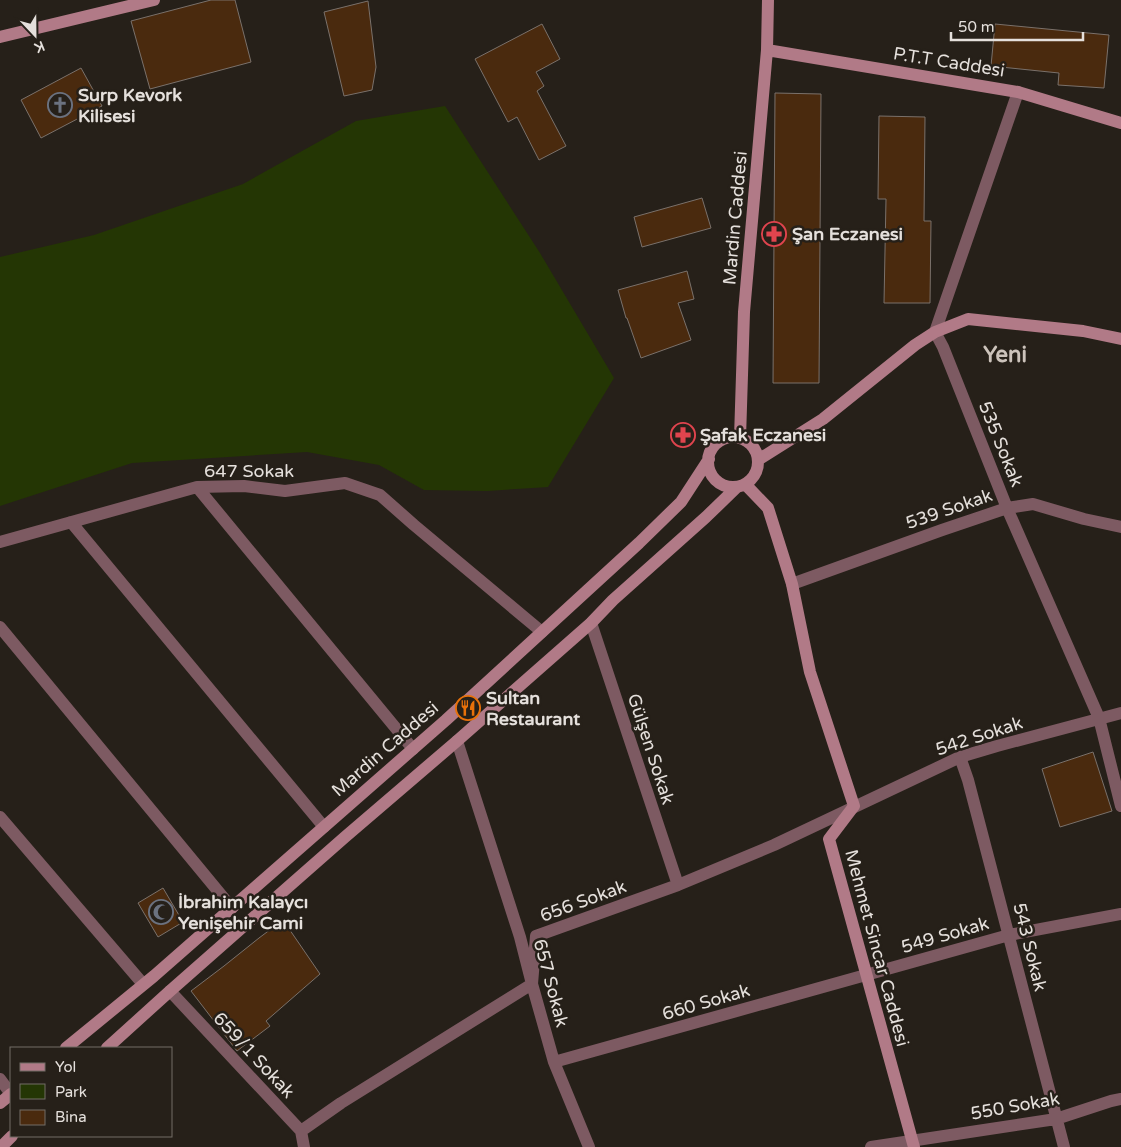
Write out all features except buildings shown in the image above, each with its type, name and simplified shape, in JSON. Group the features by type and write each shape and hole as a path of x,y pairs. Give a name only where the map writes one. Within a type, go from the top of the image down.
{"street":[{"path":"0,37 154,0"},
{"name":"Mardin Caddesi","path":"67,1047 144,984 324,827 639,543 681,502 717,444 724,440 740,438 744,312 768,50 768,0"},
{"name":"P.T.T Caddesi","path":"768,50 1018,92 1121,123"},
{"path":"935,332 1018,92"},
{"path":"758,460 823,419 915,345 935,332 968,319 1083,331 1121,340"},
{"name":"535 Sokak","path":"935,332 943,347 1007,508 1100,718 1121,806"},
{"path":"108,1047 345,837 591,623 613,600 741,485 751,479 758,467 758,460 752,446 740,438"},
{"path":"709,458 711,473 716,480 729,486 741,485 768,508 792,584 810,672 854,806"},
{"name":"647 Sokak","path":"0,542 197,487 244,486 285,491 345,483 380,495 542,632"},
{"path":"197,487 413,748"},
{"name":"539 Sokak","path":"792,584 1007,508 1033,504 1121,527"},
{"path":"70,522 324,827"},
{"name":"Gülşen Sokak","path":"591,623 678,885"},
{"path":"0,627 232,908"},
{"name":"542 Sokak","path":"854,806 960,757 1121,713"},
{"name":"657 Sokak","path":"457,741 520,937 554,1062 589,1147"},
{"name":"543 Sokak","path":"960,757 971,789 1064,1147"},
{"name":"656 Sokak","path":"532,984 536,936 678,885 774,845 854,806"},
{"name":"Mehmet Sincar Caddesi","path":"854,806 829,839 913,1144"},
{"path":"0,817 144,984"},
{"name":"549 Sokak","path":"867,975 1009,936 1121,914"},
{"name":"660 Sokak","path":"554,1062 867,975"},
{"path":"304,1147 301,1130 532,984"},
{"name":"659/1 Sokak","path":"170,991 301,1130"},
{"path":"0,1079 10,1093"},
{"path":"0,1103 10,1095"},
{"name":"550 Sokak","path":"871,1147 913,1144 1056,1119 1121,1099"},
{"path":"1,1147 11,1137"}],"green space":[{"path":"445,106 540,253 614,378 548,487 487,491 424,490 379,465 307,452 132,463 0,506 0,257 94,235 243,184 356,121"}],"place":[{"name":"Surp Kevork Kilisesi","path":"60,105"},
{"name":"Şan Eczanesi","path":"774,234"},
{"name":"Şafak Eczanesi","path":"683,435"},
{"name":"Sultan Restaurant","path":"468,708"},
{"name":"İbrahim Kalaycı Yenişehir Cami","path":"161,912"}],"district":[{"name":"Yeni","path":"1005,355"}]}
